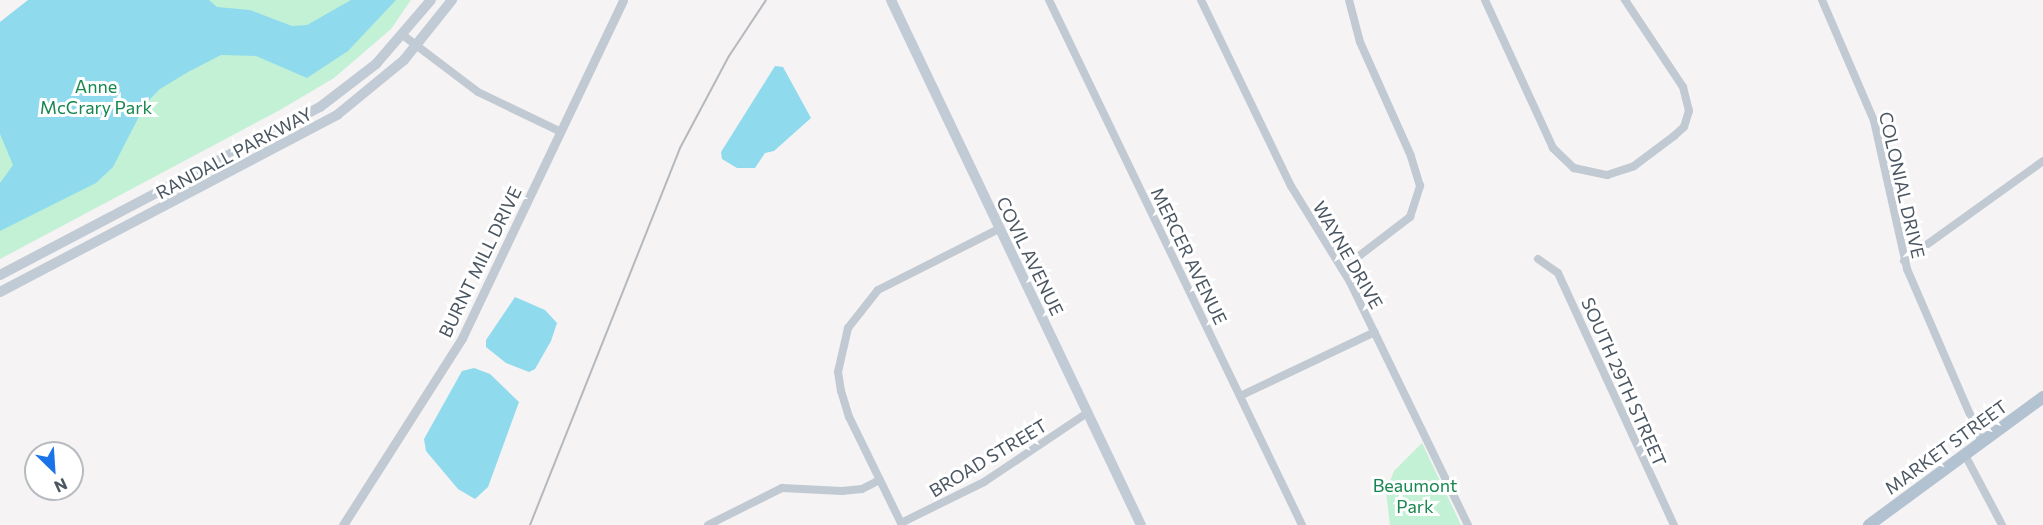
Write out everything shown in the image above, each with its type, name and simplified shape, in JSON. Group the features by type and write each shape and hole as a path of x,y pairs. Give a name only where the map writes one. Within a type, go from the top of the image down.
{"main road":[{"name":"RANDALL PARKWAY","path":"0,275 320,107 362,77 404,36 431,0"},
{"name":"RANDALL PARKWAY","path":"0,292 322,124 378,84 417,46 452,0"},
{"name":"COVIL AVENUE","path":"891,0 1141,525"},
{"name":"MARKET STREET","path":"1869,525 2043,397"}],"street":[{"name":"BURNT MILL DRIVE","path":"343,525 462,338 623,0"},
{"name":"MERCER AVENUE","path":"1049,0 1302,525"},
{"name":"WAYNE DRIVE","path":"1201,0 1291,186 1342,269 1375,332 1468,525"},
{"path":"1342,269 1410,217 1416,207 1420,186 1411,156 1360,42 1349,0"},
{"path":"1485,0 1556,151 1582,172 1613,174 1644,159 1680,131 1688,117 1688,101 1683,87 1625,0"},
{"name":"COLONIAL DRIVE","path":"1822,0 1876,129 1904,261 1982,442"},
{"path":"404,36 478,92 561,132"},
{"path":"1904,261 2043,161"},
{"path":"902,524 841,391 838,372 850,321 878,290 898,277 999,229"},
{"name":"SOUTH 29TH STREET","path":"1538,259 1558,273 1674,525"},
{"path":"1240,396 1375,332"},
{"name":"BROAD STREET","path":"902,524 984,482 1087,413"},
{"path":"1965,455 2002,525"},
{"path":"708,525 782,488 842,491 862,489 880,480"}],"green space":[{"name":"Anne McCrary Park","path":"49,0 411,0 391,29 334,78 280,110 0,259 0,27"},
{"name":"Beaumont Park","path":"1422,443 1461,525 1390,525 1386,491 1394,471"}],"water":[{"name":"Anne McCrary Park","path":"28,0 209,0 217,7 250,10 292,26 307,25 351,0 396,0 348,51 307,78 256,56 221,55 188,72 160,89 146,103 113,167 96,183 0,231 0,183 13,165 0,134 0,22"},
{"path":"775,66 783,67 811,118 774,151 765,153 755,168 737,168 722,159 721,152"},
{"path":"515,297 545,310 557,323 551,341 535,369 529,372 506,363 486,347 486,340"},
{"path":"474,368 490,374 519,402 488,487 475,499 458,489 426,451 424,439 462,371"}],"railway":[{"path":"530,525 680,148 729,56 766,0"}]}
